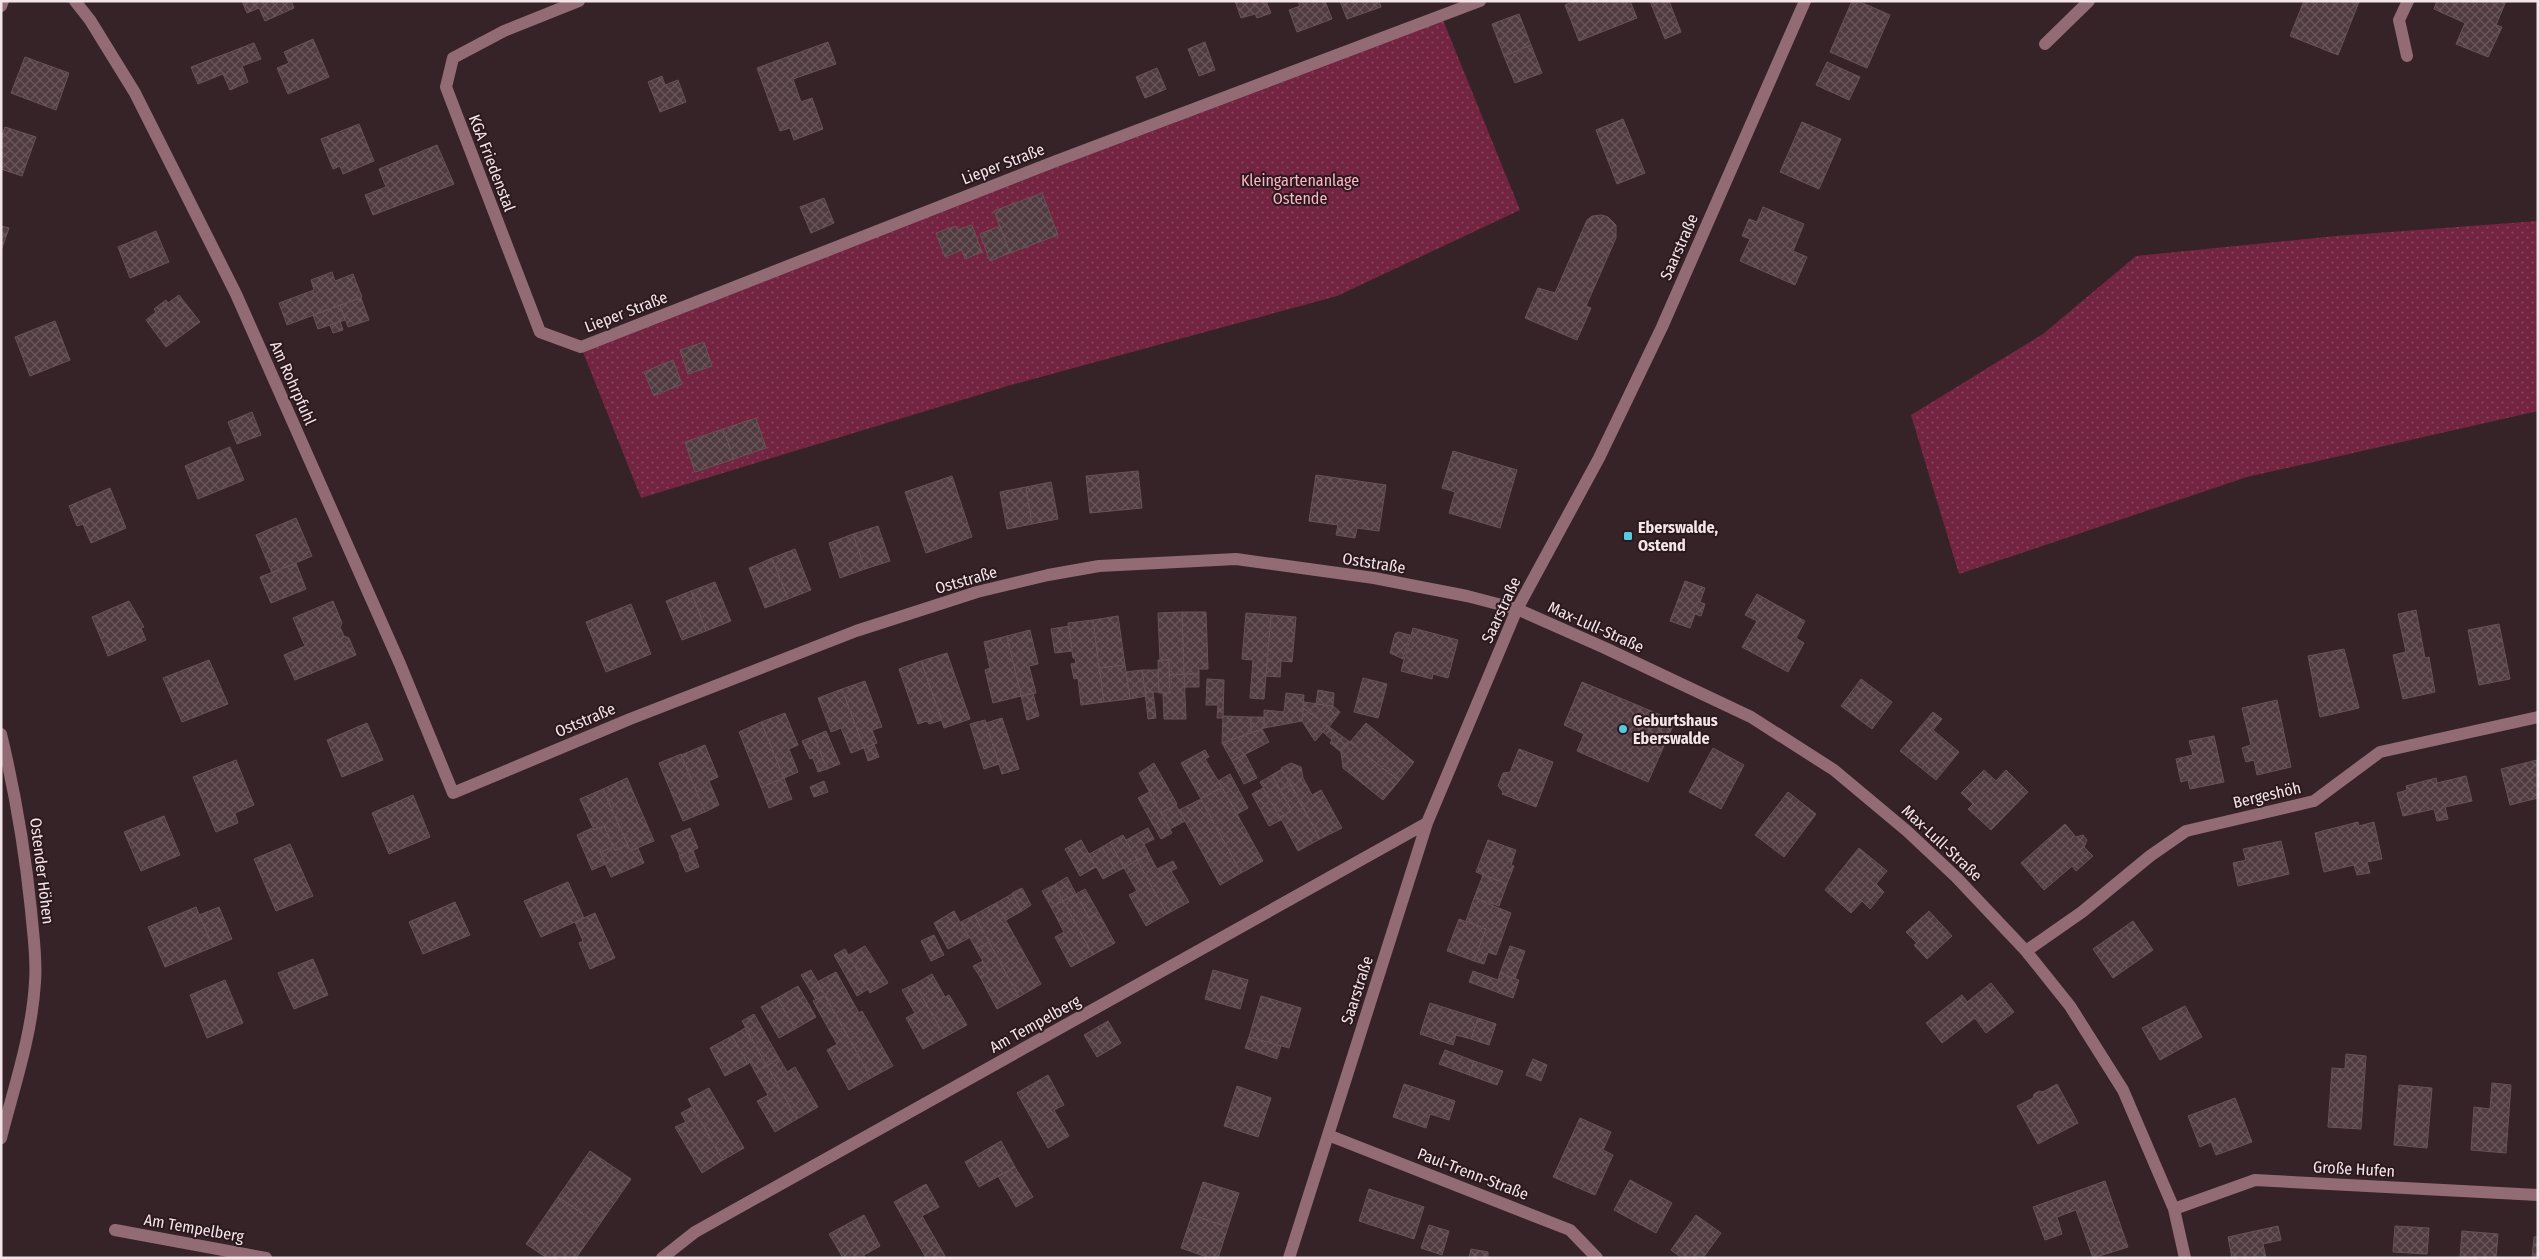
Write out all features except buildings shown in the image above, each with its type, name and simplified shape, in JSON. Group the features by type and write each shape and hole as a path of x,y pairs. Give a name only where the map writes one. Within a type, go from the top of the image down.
{"street":[{"path":"1,6 3,1"},
{"name":"Am Rohrpfuhl","path":"75,1 90,20 134,93 236,294 400,664 453,793"},
{"name":"KGA Friedenstal","path":"540,332 446,87 452,58 504,31 579,1"},
{"name":"Lieper Straße","path":"540,332 581,347 1047,164 1480,1"},
{"name":"Saarstraße","path":"1289,1258 1427,823 1517,609 1599,458 1662,327 1805,1"},
{"path":"2045,44 2089,1"},
{"path":"2407,56 2399,20 2408,1"},
{"name":"Oststraße","path":"453,793 630,719 856,631 978,592 1099,566 1236,559 1374,578 1467,596 1517,609"},
{"name":"Max-Lull-Straße","path":"1517,609 1751,717 1834,770 1935,857 2026,950 2070,1006 2123,1090 2174,1209 2185,1258"},
{"name":"Bergeshöh","path":"2026,950 2082,912 2150,856 2186,831 2314,801 2380,752 2538,717"},
{"name":"Ostender Höhen","path":"1,734 13,784 27,868 34,941 35,982 27,1037 2,1132"},
{"name":"Am Tempelberg","path":"662,1258 695,1232 1427,823"},
{"name":"Paul-Trenn-Straße","path":"1328,1135 1570,1230 1597,1258"},
{"name":"Große Hufen","path":"2174,1209 2255,1180 2538,1195"},
{"name":"Am Tempelberg","path":"115,1230 266,1258"}],"green space":[{"name":"Kleingartenanlage Ostende","path":"1441,15 1520,210 1337,296 1011,385 641,498 581,347"},
{"path":"2538,221 2538,411 2247,477 1959,574 1911,415 2043,334 2136,256 2336,236"}],"place":[{"name":"Eberswalde, Ostend","path":"1628,536"},
{"name":"Geburtshaus Eberswalde","path":"1623,729"}]}
